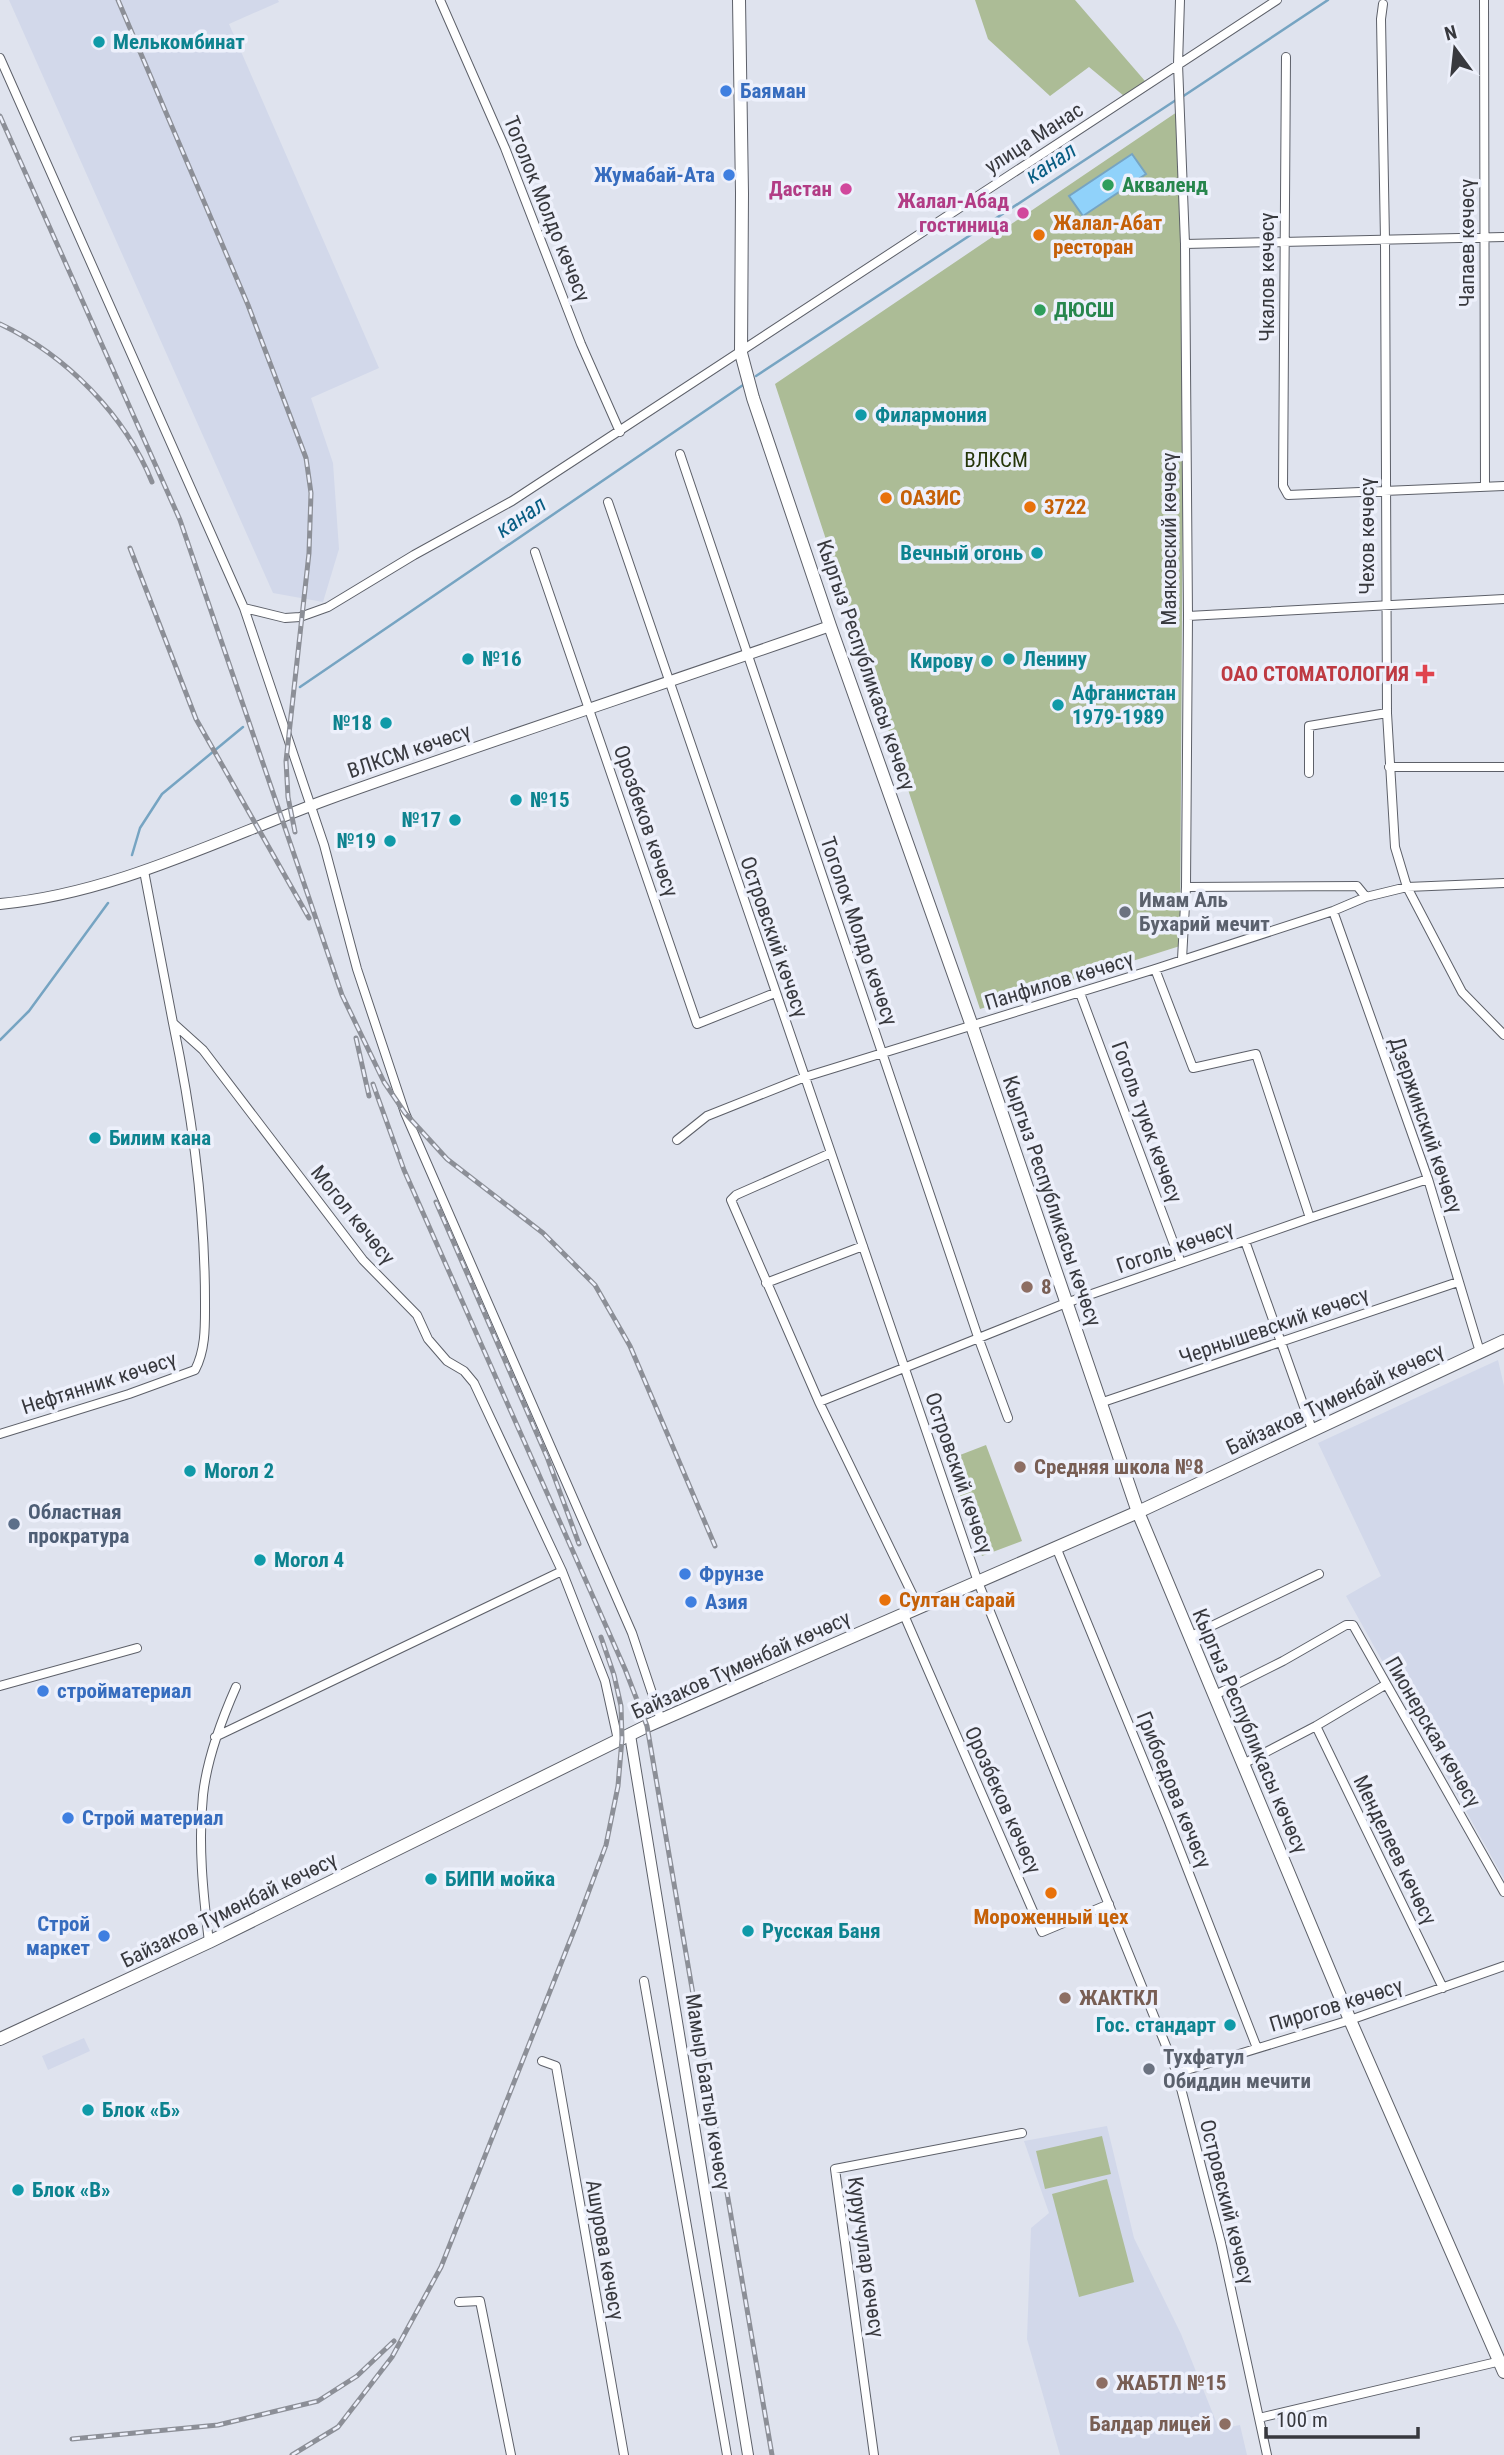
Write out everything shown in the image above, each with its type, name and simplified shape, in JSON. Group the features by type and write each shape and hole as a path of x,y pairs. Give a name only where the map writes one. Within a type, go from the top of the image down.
{"main road":[{"name":"Кыргыз Республикасы көчөсү","path":"739,0 741,353 753,398 1138,1512 1350,2020 1503,2364"},
{"name":"Байзаков Түмөнбай көчөсү","path":"0,2039 209,1942 661,1720 1138,1512 1504,1341"}],"street":[{"name":"Тоголок Молдо көчөсү","path":"440,0 505,148 581,344 620,432"},
{"path":"1178,64 1180,0"},
{"name":"улица Манас","path":"244,608 285,618 300,617 328,607 414,555 512,501 1277,0"},
{"name":"Чапаев көчөсү","path":"1484,0 1485,486"},
{"name":"Чехов көчөсү","path":"1383,4 1385,606 1389,767 1395,847 1407,887 1462,992 1504,1035"},
{"name":"Чкалов көчөсү","path":"1286,57 1283,486 1288,495 1384,490"},
{"path":"0,58 244,608 324,845 357,969 405,1113 632,1633 661,1720"},
{"name":"Маяковский көчөсү","path":"1178,64 1185,244 1188,616 1186,887 1182,959"},
{"path":"1185,244 1504,237"},
{"name":"Тоголок Молдо көчөсү","path":"680,454 978,1337 1008,1418"},
{"path":"1384,490 1504,486"},
{"name":"Островский көчөсү","path":"608,502 978,1581 1177,2073 1221,2244 1267,2455"},
{"name":"Орозбеков көчөсү","path":"535,552 697,1024 775,993"},
{"path":"1188,616 1504,598"},
{"name":"ВЛКСМ көчөсү","path":"0,904 29,901 144,871 311,806 830,626"},
{"path":"1309,774 1309,726 1387,713"},
{"path":"1389,767 1504,767"},
{"path":"144,871 173,1023"},
{"name":"Панфилов көчөсү","path":"677,1140 707,1116 805,1077 1155,969 1333,911 1366,897 1407,887 1504,883"},
{"path":"1186,887 1357,886 1366,897"},
{"name":"Дзержинский көчөсү","path":"1333,911 1428,1179 1480,1352"},
{"path":"1155,969 1193,1068 1256,1054 1310,1217"},
{"name":"Гоголь туюк көчөсү","path":"1080,993 1181,1263"},
{"name":"Нефтянник көчөсү","path":"0,1434 129,1394 195,1370 201,1358 206,1326 206,1271 195,1159 173,1023"},
{"name":"Могол көчөсү","path":"173,1023 203,1050 363,1261 417,1315 428,1339 447,1361 464,1371 474,1383 562,1571 624,1738"},
{"path":"831,1153 736,1195 731,1200 819,1402 919,1608"},
{"name":"Гоголь көчөсү","path":"819,1402 1066,1303 1310,1217 1428,1179"},
{"path":"1245,1241 1313,1432"},
{"path":"766,1283 863,1246"},
{"name":"Чернышевский көчөсү","path":"1100,1403 1458,1282"},
{"name":"Грибоедова көчөсү","path":"1056,1547 1169,1822 1257,2048"},
{"path":"215,1737 562,1571"},
{"path":"1191,1636 1319,1574"},
{"name":"Орозбеков көчөсү","path":"904,1615 1042,1932 1109,1904"},
{"name":"Пионерская көчөсү","path":"1216,1695 1346,1625 1353,1625 1504,1892"},
{"path":"0,1686 137,1648"},
{"path":"1243,1764 1316,1726 1385,1685"},
{"path":"209,1942 201,1876 203,1794 215,1737 236,1687"},
{"name":"Менделеев көчөсү","path":"1316,1726 1443,1989"},
{"name":"Мамыр Баатыр көчөсү","path":"624,1738 748,2455"},
{"name":"Пирогов көчөсү","path":"1177,2073 1350,2020 1504,1966"},
{"path":"644,1981 727,2455"},
{"name":"Ашурова көчөсү","path":"541,2061 555,2066 624,2455"},
{"name":"Куруучулар көчөсү","path":"874,2455 835,2169 1022,2133"},
{"path":"459,2302 480,2301 510,2455"},
{"path":"1259,2418 1503,2364"}],"shaded area":[{"path":"9,0 278,0 279,2 229,24 379,368 311,398 333,463 339,549 323,602 273,593"},
{"path":"1498,1360 1504,1386 1504,1879 1346,1596 1381,1576 1318,1443"},
{"path":"84,2038 90,2051 48,2070 42,2056"},
{"path":"1107,2126 1134,2238 1181,2334 1219,2429 1240,2425 1247,2455 1060,2455 1027,2339 1031,2228 1049,2213 1024,2141"}],"green space":[{"path":"975,0 1075,0 1145,81 1124,96 1089,67 1050,96 988,39"},
{"name":"ВЛКСМ","path":"1177,112 1184,282 1180,946 980,1009 775,384"},
{"path":"986,1445 1022,1541 982,1556 947,1460"},
{"path":"1102,2136 1111,2174 1045,2189 1036,2151"},
{"path":"1107,2179 1134,2282 1079,2297 1052,2194"}],"water":[{"name":"Акваленд","path":"1132,154 1146,174 1083,216 1069,196"}],"waterway":[{"name":"канал","path":"1182,97 1328,0"},
{"name":"канал","path":"756,376 1176,100"},
{"name":"канал","path":"300,687 746,383"},
{"path":"132,855 140,828 162,794 243,727"},
{"path":"0,1040 29,1011 108,903"}],"railway":[{"path":"118,0 248,305 306,458 311,493 309,553 286,761 288,797 295,832"},
{"path":"0,116 180,520 342,995 384,1082 405,1113 447,1159 543,1233 595,1285 630,1346 715,1546"},
{"path":"0,324 48,352 91,390 126,433 152,482"},
{"path":"130,548 196,719 309,918"},
{"path":"356,1038 369,1096"},
{"path":"373,1084 404,1170 625,1669 647,1726 772,2455"},
{"path":"436,1202 547,1457 579,1544"},
{"path":"292,2455 338,2427 392,2357 441,2267 577,1923 606,1845 618,1786 622,1739 621,1706 601,1637"},
{"path":"72,2439 218,2425 318,2401 357,2376 394,2341"}],"place":[{"name":"Мелькомбинат","path":"99,42"},
{"name":"Баяман","path":"726,91"},
{"name":"Жумабай-Ата","path":"729,175"},
{"name":"Акваленд","path":"1108,185"},
{"name":"Дастан","path":"846,189"},
{"name":"Жалал-Абад гостиница","path":"1023,213"},
{"name":"Жалал-Абат ресторан","path":"1039,235"},
{"name":"ДЮСШ","path":"1040,310"},
{"name":"Филармония","path":"861,415"},
{"name":"ОАЗИС","path":"886,498"},
{"name":"3722","path":"1030,507"},
{"name":"Вечный огонь","path":"1037,553"},
{"name":"№16","path":"468,659"},
{"name":"Ленину","path":"1009,659"},
{"name":"Кирову","path":"987,661"},
{"name":"ОАО СТОМАТОЛОГИЯ","path":"1425,674"},
{"name":"Афганистан 1979-1989","path":"1058,705"},
{"name":"№18","path":"386,723"},
{"name":"№15","path":"516,800"},
{"name":"№17","path":"455,820"},
{"name":"№19","path":"390,841"},
{"name":"Имам Аль Бухарий мечит","path":"1125,912"},
{"name":"Билим кана","path":"95,1138"},
{"name":"8","path":"1027,1287"},
{"name":"Средняя школа №8","path":"1020,1467"},
{"name":"Могол 2","path":"190,1471"},
{"name":"Областная прократура","path":"14,1524"},
{"name":"Могол 4","path":"260,1560"},
{"name":"Фрунзе","path":"685,1574"},
{"name":"Султан сарай","path":"885,1600"},
{"name":"Азия","path":"691,1602"},
{"name":"стройматериал","path":"43,1691"},
{"name":"Строй материал","path":"68,1818"},
{"name":"БИПИ мойка","path":"431,1879"},
{"name":"Мороженный цех","path":"1051,1893"},
{"name":"Русская Баня","path":"748,1931"},
{"name":"Строй маркет","path":"104,1936"},
{"name":"ЖАКТКЛ","path":"1065,1998"},
{"name":"Гос. стандарт","path":"1230,2025"},
{"name":"Тухфатул Обиддин мечити","path":"1149,2069"},
{"name":"Блок «Б»","path":"88,2110"},
{"name":"Блок «В»","path":"18,2190"},
{"name":"ЖАБТЛ №15","path":"1102,2383"},
{"name":"Балдар лицей","path":"1225,2424"}]}
